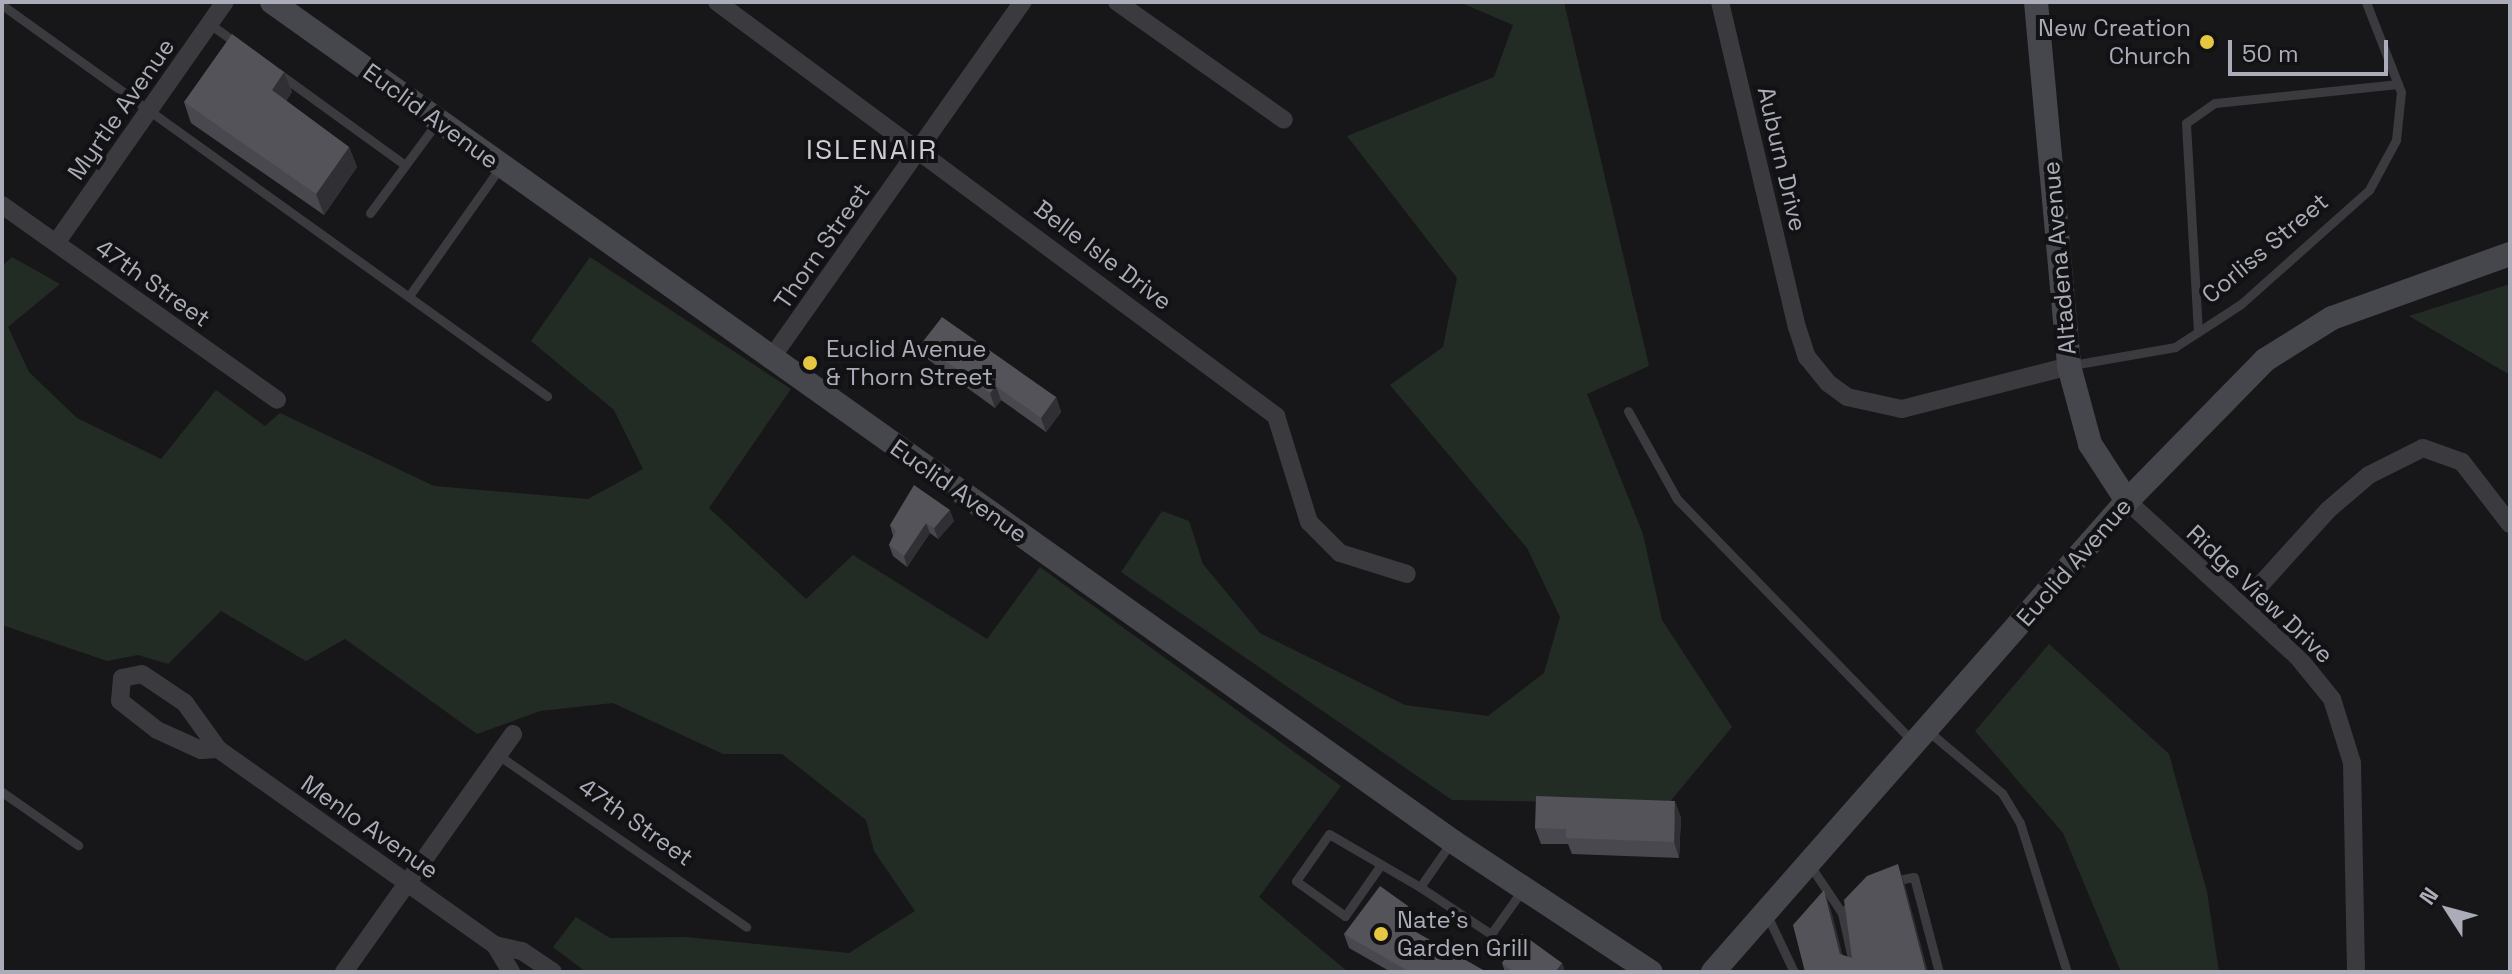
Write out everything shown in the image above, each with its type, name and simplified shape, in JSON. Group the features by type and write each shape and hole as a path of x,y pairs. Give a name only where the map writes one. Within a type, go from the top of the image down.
{"main road":[{"name":"Euclid Avenue","path":"272,2 770,360 1452,841 1651,972"},
{"name":"Altadena Avenue","path":"2036,2 2069,366 2090,444 2127,501"},
{"name":"Euclid Avenue","path":"1713,972 2127,501 2286,344 2332,318 2510,254"}],"street":[{"name":"Myrtle Avenue","path":"56,243 225,2"},
{"name":"Belle Isle Drive","path":"717,2 921,148 1276,416 1309,522 1340,553 1407,574"},
{"name":"Thorn Street","path":"770,360 1023,2"},
{"path":"1117,2 1284,120"},
{"name":"Auburn Drive","path":"1720,2 1797,327"},
{"name":"47th Street","path":"2,205 277,400"},
{"name":"Corliss Street","path":"1797,327 1807,357 1828,383 1847,397 1902,409 2069,366"},
{"path":"2242,605 2328,510 2369,475 2423,448 2462,462 2510,524"},
{"name":"Ridge View Drive","path":"2127,501 2242,605 2332,699 2345,734 2356,972"},
{"name":"Menlo Avenue","path":"218,749 201,750 157,730 120,701 122,678 142,674 185,703 218,749 495,945 522,951 553,972"},
{"path":"344,972 513,734"},
{"name":"Menlo Avenue","path":"495,945 511,972"}],"lane":[{"name":"Corliss Street","path":"2069,366 2175,347 2309,249 2369,190 2396,140 2398,84 2366,2"},
{"path":"2,5 547,396"},
{"path":"210,24 247,50"},
{"path":"271,68 405,165"},
{"path":"2198,332 2186,123 2215,103 2398,84"},
{"path":"370,213 438,121"},
{"path":"409,296 501,166"},
{"path":"1628,411 1677,499 1920,737 2002,793 2020,823 2067,972"},
{"name":"47th Street","path":"498,755 746,927"},
{"path":"2,792 78,845"},
{"path":"1380,866 1345,916 1296,881 1329,834 1420,887 1491,934 1523,889"},
{"path":"1420,887 1452,841"},
{"path":"1809,864 1842,913 1855,972"},
{"path":"1882,885 1914,877 1939,972"},
{"path":"1842,913 1862,896"},
{"path":"1765,912 1794,972"}],"shaded area":[{"path":"1459,2 1564,2 1649,366 1587,394 1643,534 1662,620 1732,727 1668,804 1452,800 1121,572 1162,511 1189,521 1203,564 1260,633 1405,705 1488,716 1544,673 1560,617 1527,548 1390,385 1443,347 1457,278 1347,136 1494,77 1513,25"},
{"path":"12,257 60,284 8,327 29,372 77,418 161,459 216,390 265,426 280,413 434,486 588,499 643,469 614,410 531,341 590,257 791,389 709,508 806,599 853,555 987,639 1040,567 1341,786 1259,897 1348,972 586,972 553,947 576,917 610,938 685,937 849,953 915,911 874,851 866,820 782,754 723,754 613,703 540,711 477,734 345,639 306,661 221,611 168,664 138,655 107,661 2,625 2,266"},
{"path":"2510,284 2510,375 2409,316"},
{"path":"2049,644 2169,754 2207,892 2219,972 2121,972 2063,833 1975,731"}],"building":[{"path":"232,34 284,72 272,90 349,147 316,194 184,102"},
{"path":"942,317 1056,397 1041,418 996,386 990,393 921,344"},
{"path":"914,485 950,510 934,528 926,523 904,556 889,545 896,531 890,525"},
{"path":"1536,796 1675,801 1674,842 1566,838 1566,829 1535,828"},
{"path":"1898,864 1926,972 1805,972 1793,925 1824,890 1840,954 1852,958 1844,900 1867,876"},
{"path":"1380,886 1408,906 1396,921 1483,970 1410,972 1344,934"},
{"path":"1522,934 1562,963 1555,972 1514,972 1502,963"}],"place":[{"name":"New Creation Church","path":"2207,42"},
{"name":"Euclid Avenue & Thorn Street","path":"810,363"},
{"name":"Nate's Garden Grill","path":"1381,934"}],"district":[{"name":"ISLENAIR","path":"872,149"}]}
